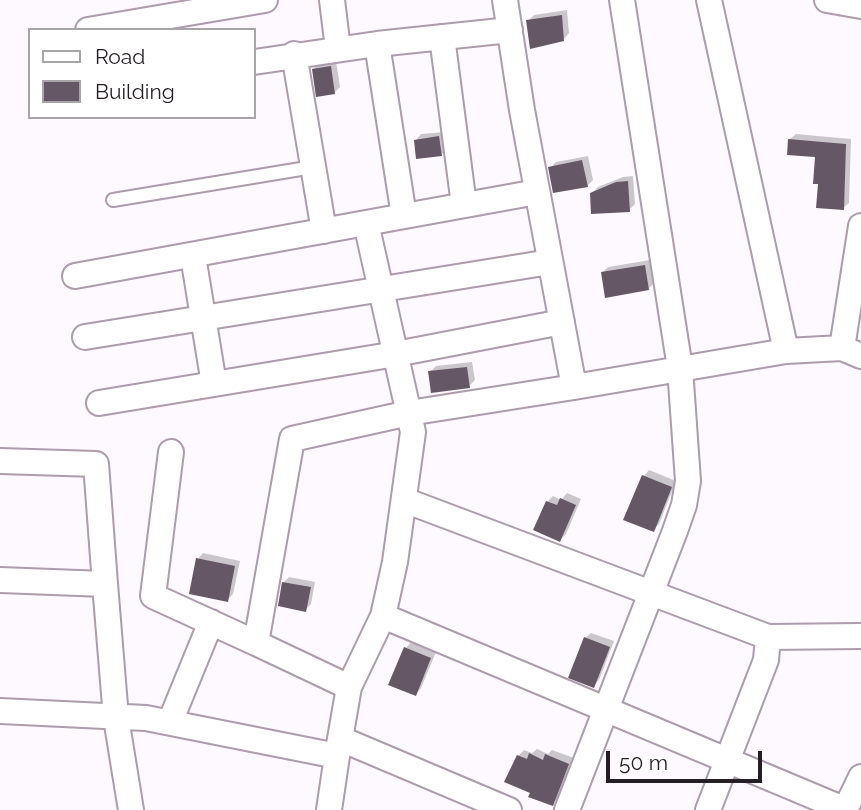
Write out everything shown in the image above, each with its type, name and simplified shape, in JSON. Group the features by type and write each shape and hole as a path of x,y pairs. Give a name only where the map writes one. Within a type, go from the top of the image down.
{"street":[{"path":"98,28 162,15 265,0"},
{"path":"332,0 338,49"},
{"path":"505,0 573,387"},
{"path":"568,810 652,593 684,505 688,481 680,368 622,0"},
{"path":"709,0 786,351"},
{"path":"827,0 861,6"},
{"path":"256,62 294,54 510,30"},
{"path":"442,37 464,205"},
{"path":"377,44 404,216"},
{"path":"294,54 324,231"},
{"path":"75,276 537,191"},
{"path":"329,810 349,687 383,616 395,562 414,432 366,223"},
{"path":"256,643 292,439 409,413 786,351 856,353 860,239"},
{"path":"193,256 214,384"},
{"path":"85,337 550,262"},
{"path":"99,403 396,354 562,322"},
{"path":"171,452 153,596 349,687"},
{"path":"0,461 96,464 116,718 131,810"},
{"path":"404,500 768,637 861,636"},
{"path":"0,580 105,584"},
{"path":"383,616 845,810 861,778"},
{"path":"170,722 211,622"},
{"path":"708,810 766,660 768,637"},
{"path":"0,711 146,718 339,747 509,810"}],"lane":[{"path":"113,200 313,167"}],"building":[{"path":"562,15 564,41 530,49 526,20"},
{"path":"331,66 335,94 316,97 312,69"},
{"path":"439,136 442,156 416,159 414,140"},
{"path":"788,139 846,144 844,210 816,208 818,184 813,184 815,157 787,155"},
{"path":"582,160 588,187 553,193 548,167"},
{"path":"628,181 630,212 591,214 590,193 616,182"},
{"path":"645,265 649,290 605,298 601,272"},
{"path":"467,367 470,388 431,393 428,371"},
{"path":"642,475 672,487 654,532 623,520"},
{"path":"560,498 576,505 560,542 533,530 546,501 557,505"},
{"path":"196,558 235,566 228,602 189,594"},
{"path":"282,582 311,587 306,612 278,606"},
{"path":"584,637 610,647 594,688 568,678"},
{"path":"404,647 431,658 416,696 388,685"},
{"path":"529,753 543,760 545,754 569,764 553,806 528,797 530,793 504,782 517,755 527,759"}]}
